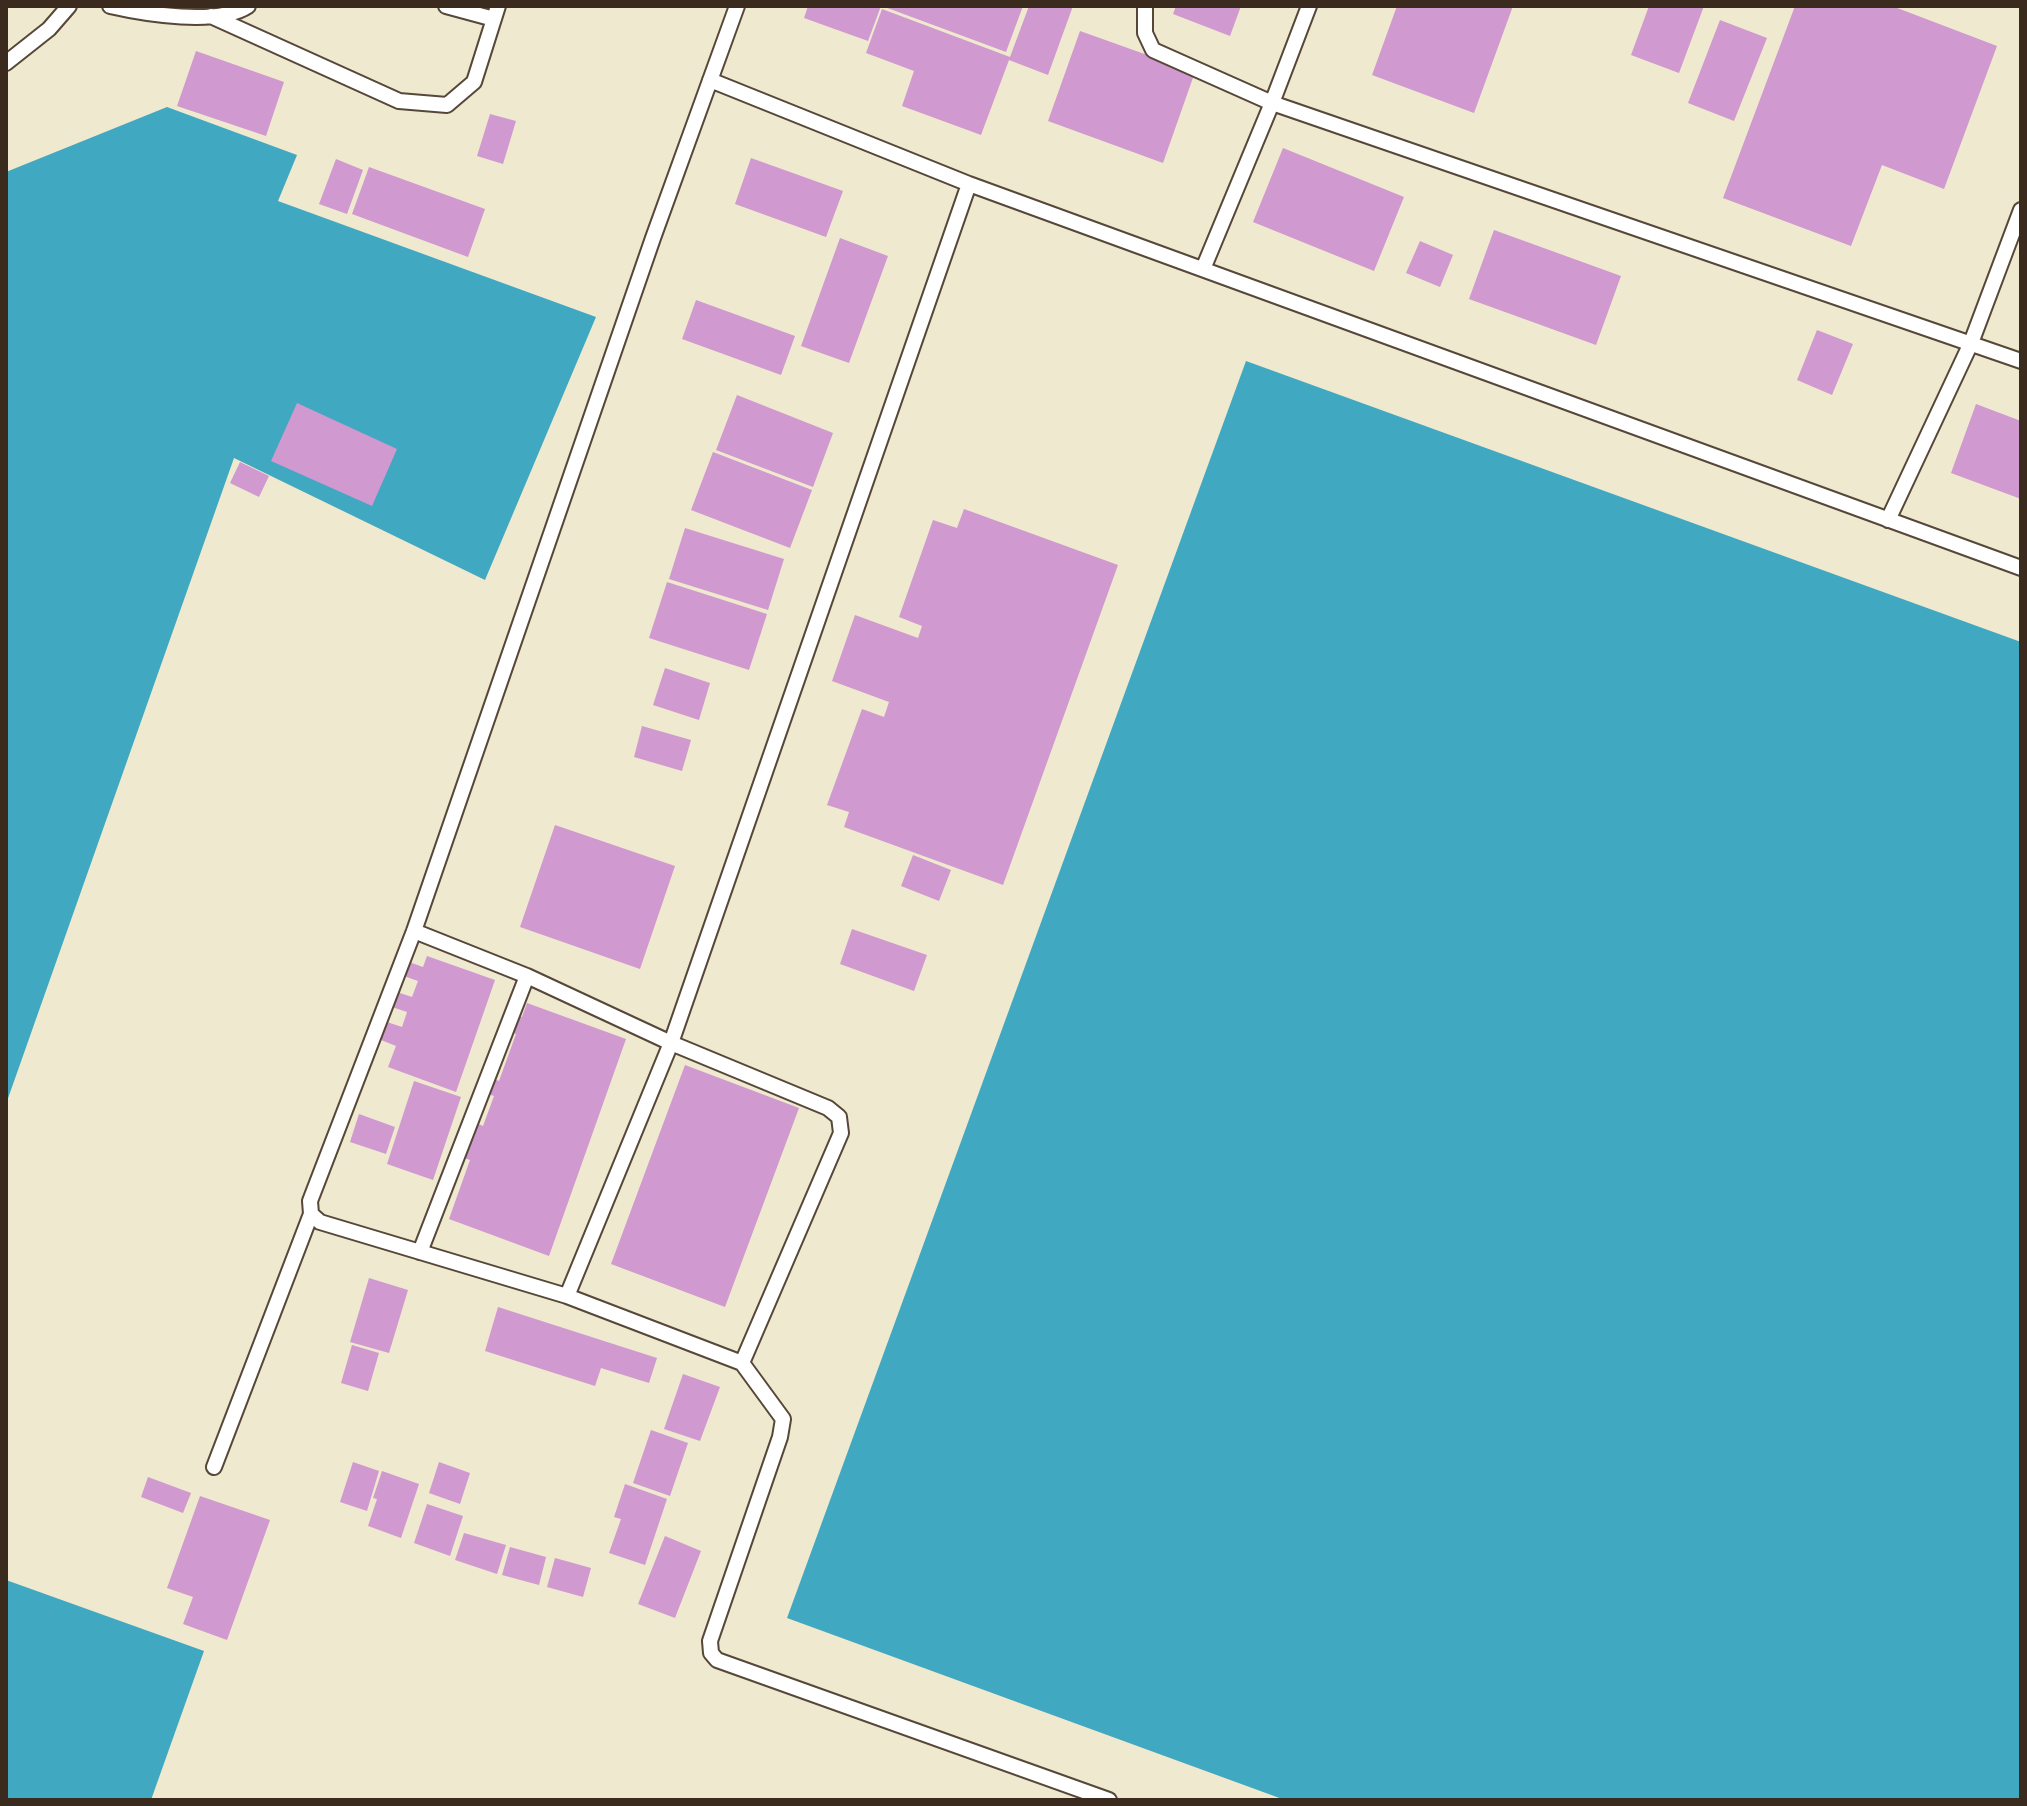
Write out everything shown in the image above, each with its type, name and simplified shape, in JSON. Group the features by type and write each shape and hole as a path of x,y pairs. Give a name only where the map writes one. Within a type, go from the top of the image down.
{"lane":[{"path":"6,63 49,29 69,6"},
{"path":"110,6 169,15 211,16 238,12 248,6"},
{"path":"211,16 399,101 447,105 474,82 496,12 446,6"},
{"path":"214,1467 311,1214 310,1201 414,931 737,6"},
{"path":"1145,6 1145,33 1153,50 1272,103 2021,361"},
{"path":"1203,269 1309,6"},
{"path":"710,80 969,184 2021,568"},
{"path":"567,1296 671,1043 969,184"},
{"path":"1888,520 1971,343 2021,210"},
{"path":"414,931 527,976 671,1043 828,1108 839,1117 841,1133 742,1363"},
{"path":"420,1252 527,976"},
{"path":"311,1214 320,1222 567,1296 742,1363 783,1419 780,1437 710,1641 711,1653 717,1660 1109,1800"}],"water":[{"path":"167,107 297,155 278,201 596,317 485,580 234,458 6,1104 6,172"},
{"path":"1246,361 2021,642 2021,1800 1285,1800 787,1618"},
{"path":"6,1580 204,1651 151,1800 6,1800"}],"building":[{"path":"808,6 881,6 868,41 804,18"},
{"path":"882,6 1023,6 1006,52"},
{"path":"1029,6 1073,6 1048,75 1009,60 981,135 902,106 914,71 866,53 882,9 1010,57"},
{"path":"1176,6 1241,6 1230,36 1173,14"},
{"path":"1397,6 1513,6 1474,113 1372,75"},
{"path":"1649,6 1704,6 1679,73 1631,55"},
{"path":"1795,6 1892,6 1997,46 1944,189 1882,165 1851,246 1723,198"},
{"path":"1720,20 1767,38 1734,121 1688,103"},
{"path":"1080,31 1195,72 1163,163 1048,121"},
{"path":"196,51 284,82 266,136 177,106"},
{"path":"490,114 516,121 503,164 477,156"},
{"path":"1283,148 1404,197 1374,271 1253,222"},
{"path":"751,158 843,191 826,237 735,204"},
{"path":"336,159 363,170 347,214 319,204"},
{"path":"369,167 485,209 468,257 352,214"},
{"path":"1494,230 1621,276 1596,345 1469,299"},
{"path":"840,238 888,256 849,363 801,346"},
{"path":"1420,241 1453,255 1440,287 1406,273"},
{"path":"696,300 795,336 781,375 682,339"},
{"path":"1817,330 1853,344 1832,395 1797,380"},
{"path":"737,395 833,433 813,487 716,450"},
{"path":"297,403 397,449 372,506 271,461"},
{"path":"1976,404 2021,421 2021,499 1951,473"},
{"path":"713,452 812,490 790,548 691,510"},
{"path":"240,462 269,476 259,497 230,483"},
{"path":"964,509 1118,565 1003,885 844,827 849,812 827,805 862,709 884,717 889,702 832,681 855,615 918,638 922,626 899,617 933,520 957,528"},
{"path":"685,528 784,559 768,610 669,579"},
{"path":"667,582 767,614 749,670 649,638"},
{"path":"665,668 710,683 699,720 653,705"},
{"path":"642,726 691,740 682,771 634,757"},
{"path":"555,825 675,866 640,969 520,927"},
{"path":"913,855 951,870 939,901 901,886"},
{"path":"852,929 927,955 914,991 840,964"},
{"path":"427,956 495,980 456,1092 388,1067 396,1046 381,1040 387,1022 402,1027 407,1012 392,1007 397,992 412,997 418,981 404,976 409,962 423,967"},
{"path":"527,1003 626,1039 549,1256 449,1219 470,1160 461,1157 474,1122 483,1126 494,1096 485,1093 490,1077 499,1081 516,1034 508,1031 514,1015 522,1017"},
{"path":"685,1065 799,1108 725,1307 611,1264"},
{"path":"414,1081 461,1097 433,1180 387,1164"},
{"path":"359,1114 395,1127 386,1154 350,1142"},
{"path":"369,1278 408,1290 389,1353 350,1342"},
{"path":"498,1307 657,1358 649,1383 601,1368 595,1386 485,1351"},
{"path":"352,1345 379,1353 368,1391 341,1383"},
{"path":"683,1374 720,1387 700,1441 664,1429"},
{"path":"651,1430 688,1443 670,1496 633,1483"},
{"path":"353,1462 379,1471 367,1511 340,1502"},
{"path":"439,1462 470,1473 460,1504 429,1493"},
{"path":"382,1471 419,1484 401,1538 368,1526"},
{"path":"148,1477 191,1493 183,1513 141,1497"},
{"path":"625,1484 667,1499 645,1565 609,1553 621,1519 614,1517"},
{"path":"200,1496 270,1520 227,1640 183,1624 193,1597 167,1588"},
{"path":"427,1504 463,1516 450,1556 414,1543"},
{"path":"464,1533 506,1545 497,1574 455,1560"},
{"path":"665,1536 701,1551 675,1618 638,1604"},
{"path":"510,1547 546,1557 539,1585 502,1575"},
{"path":"555,1558 591,1568 583,1597 547,1587"}]}
